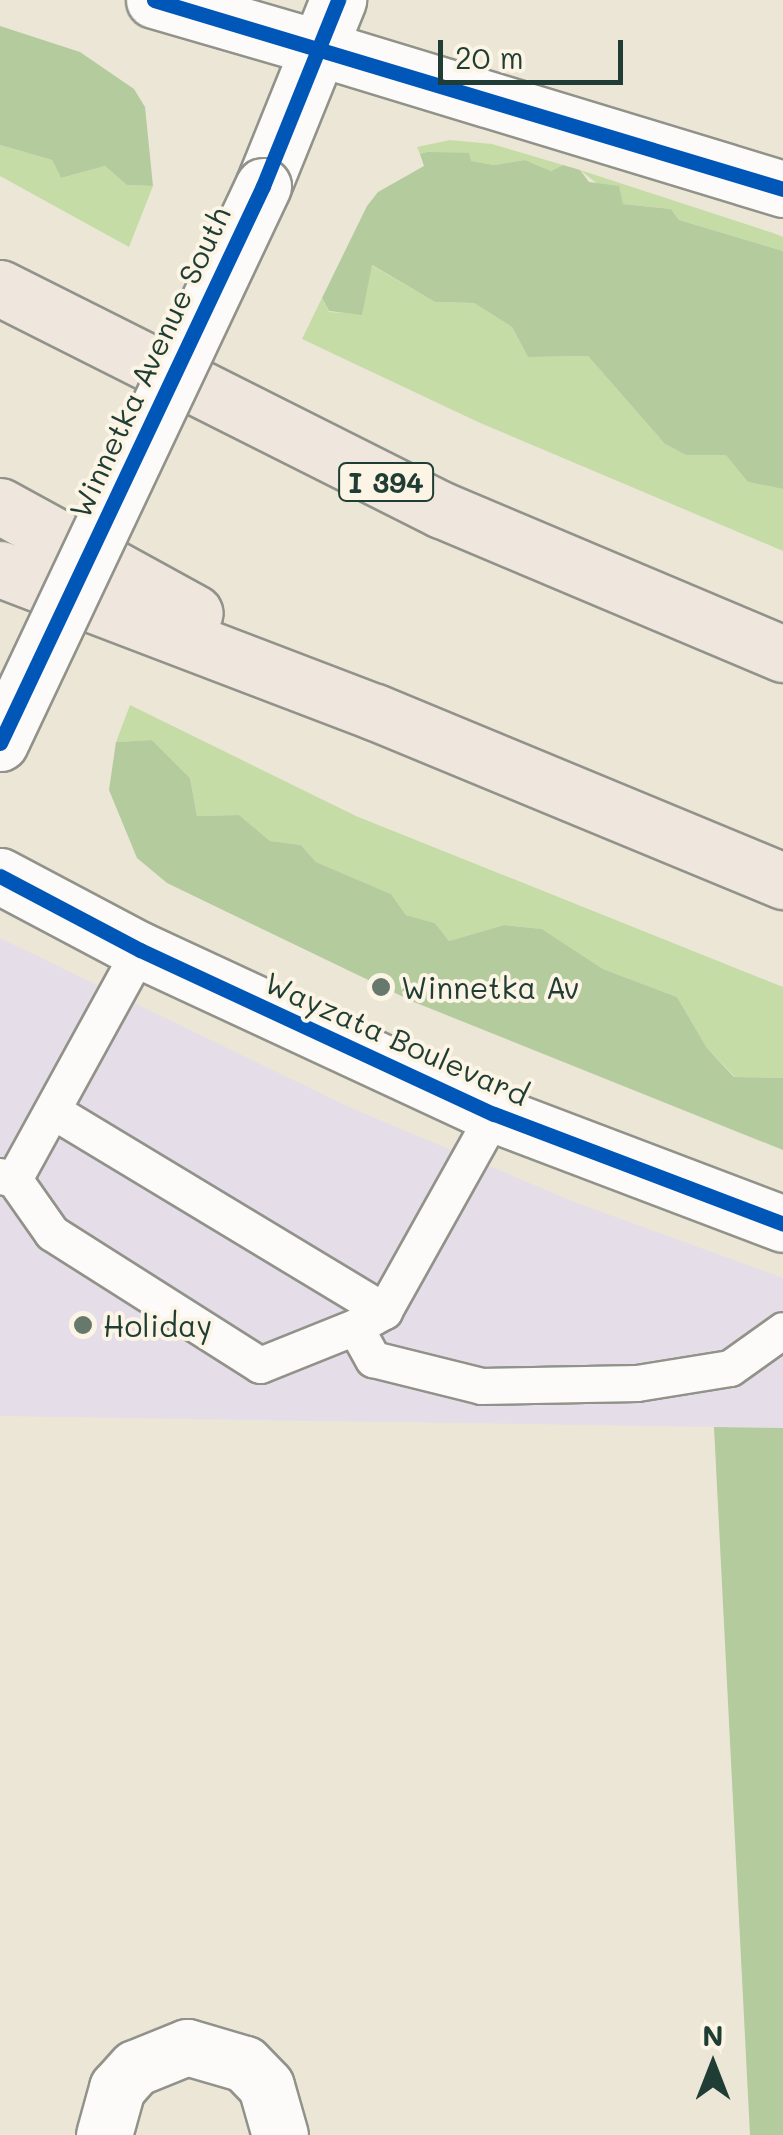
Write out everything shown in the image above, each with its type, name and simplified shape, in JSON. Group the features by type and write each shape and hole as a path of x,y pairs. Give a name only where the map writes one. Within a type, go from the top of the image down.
{"highway":[{"name":"I 394","path":"0,288 442,510 783,654"},
{"path":"0,506 375,712"},
{"path":"0,569 375,712 783,881"}],"street":[{"path":"154,0 329,24 783,189"},
{"name":"Winnetka Avenue South","path":"0,744 263,186 329,24"},
{"name":"Wayzata Boulevard","path":"0,876 140,950 494,1114 783,1224"},
{"path":"104,2135 117,2088 136,2068 187,2047 245,2064 266,2086 280,2135"}],"lane":[{"path":"140,950 52,1111 7,1178 52,1233 260,1366 369,1319 494,1114"},
{"path":"52,1111 369,1319"},
{"path":"369,1319 373,1359 481,1386 637,1383 730,1368 783,1330"}],"shaded area":[{"path":"0,938 351,1108 577,1203 783,1278 783,1428 0,1416"}],"green space":[{"path":"0,26 80,52 134,89 145,107 153,186 127,185 105,166 61,178 52,160 0,145"},
{"path":"450,140 492,144 563,165 551,171 525,160 494,165 470,161 468,153 420,154 417,147"},
{"path":"0,145 52,160 61,178 105,166 127,185 153,186 129,247 0,176"},
{"path":"469,153 471,161 494,165 525,160 551,171 563,165 580,170 589,182 619,186 623,204 671,209 679,220 783,251 783,489 748,482 726,455 686,455 665,444 588,356 528,357 512,327 474,303 435,302 372,265 362,315 329,311 322,298 367,206 378,192 424,166 420,154"},
{"path":"580,170 773,233 783,237 783,251 679,220 671,209 623,204"},
{"path":"371,265 435,302 474,303 512,327 528,357 588,356 665,444 686,455 727,455 748,482 783,489 783,551 478,422 302,339 322,298 329,312 362,314"},
{"path":"130,705 356,816 783,987 783,1078 735,1077 707,1048 677,997 603,969 542,929 504,925 449,941 435,923 406,915 391,894 316,862 301,845 270,841 239,815 197,816 190,778 152,740 116,742"},
{"path":"152,740 190,778 197,816 239,815 270,841 301,845 316,862 391,894 406,915 435,923 449,941 504,925 542,929 603,969 677,997 707,1048 734,1077 783,1078 783,1150 414,1002 167,883 137,858 109,790 116,742"},
{"path":"714,1427 783,1428 783,2135 750,2135"}],"cycle path":[{"path":"154,0 783,189"},
{"path":"0,743 263,186 338,0"},
{"path":"0,876 140,950 494,1114 783,1224"}],"place":[{"name":"Winnetka Av","path":"381,987"},
{"name":"Holiday","path":"83,1325"}]}
